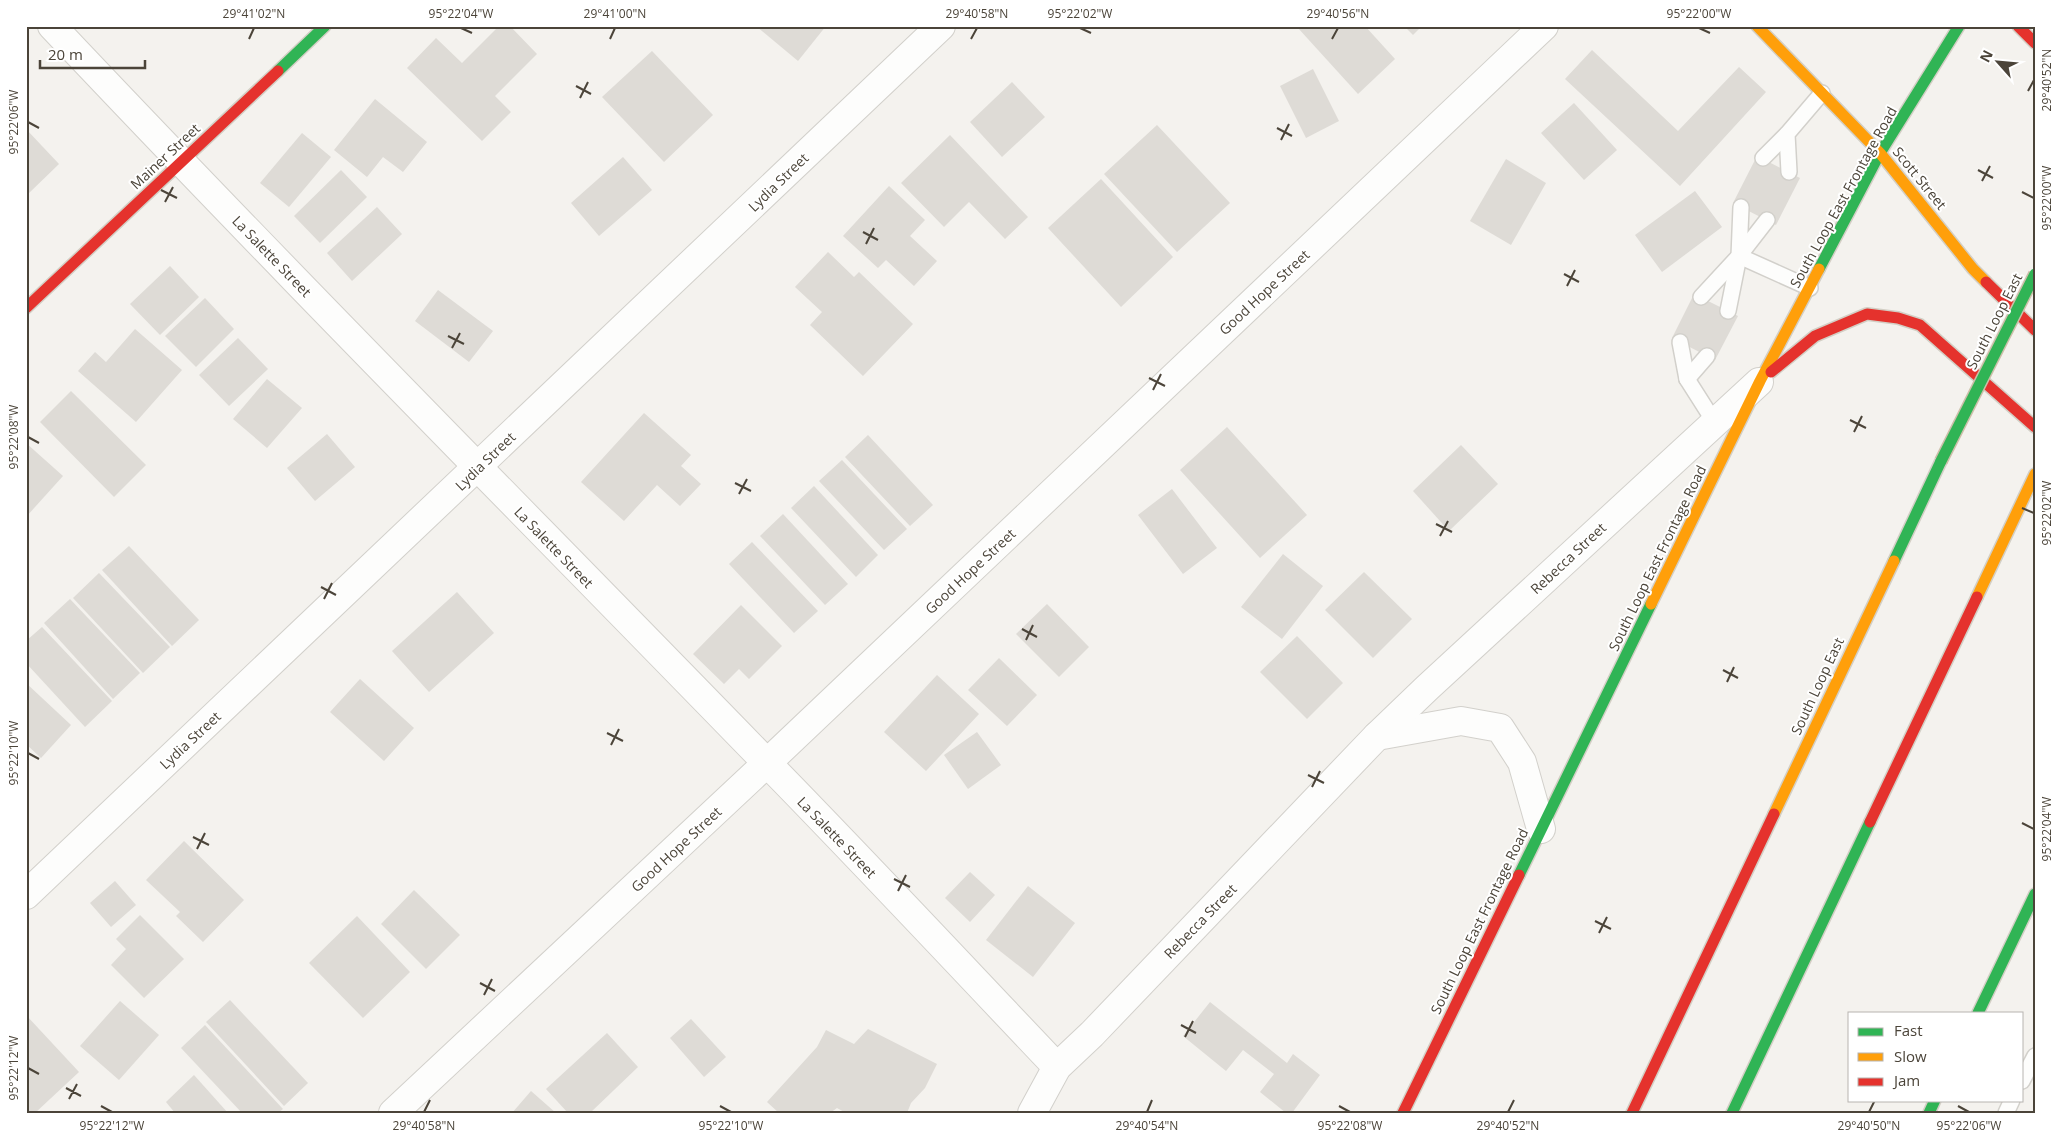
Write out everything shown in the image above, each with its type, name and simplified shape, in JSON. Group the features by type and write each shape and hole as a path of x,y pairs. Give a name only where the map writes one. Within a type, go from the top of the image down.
{"main road":[{"name":"Mainer Street","path":"26,308 325,26"},
{"name":"Scott Street","path":"1757,26 1880,153 1973,269 2035,330"},
{"name":"South Loop East Frontage Road","path":"1403,1113 1760,382 1880,153 1959,26"},
{"path":"2018,26 2035,43"},
{"name":"South Loop East","path":"1632,1113 1941,461 2035,274"},
{"path":"1760,382 1815,336 1867,314 1898,318 1920,325 2035,427"},
{"path":"1732,1113 2035,474"},
{"path":"1978,1012 2035,894"}],"street":[{"name":"La Salette Street","path":"52,26 180,162 767,763 1057,1066"},
{"name":"Lydia Street","path":"26,895 478,468 941,26"},
{"name":"Good Hope Street","path":"393,1113 767,763 1544,26"},
{"name":"Rebecca Street","path":"1032,1113 1057,1066 1092,1034 1377,736 1760,382"},
{"path":"1377,736 1461,721 1500,728 1522,762 1541,829"}],"lane":[{"path":"1763,158 1787,134 1822,93"},
{"path":"1787,134 1789,172"},
{"path":"1728,311 1739,256 1741,207"},
{"path":"1700,297 1739,256 1767,220"},
{"path":"1739,256 1810,288"},
{"path":"1680,342 1687,379 1715,423"},
{"path":"1687,379 1707,356"},
{"path":"2024,1077 2035,1056"}],"building":[{"path":"499,26 510,26 537,54 495,96 511,112 482,141 407,68 436,38 462,63"},
{"path":"756,26 826,26 798,61"},
{"path":"1299,26 1365,26 1395,59 1358,94 1298,28"},
{"path":"1404,26 1422,26 1413,35"},
{"path":"1592,50 1678,131 1739,67 1766,92 1680,186 1565,79"},
{"path":"652,51 713,115 664,162 602,97"},
{"path":"1313,69 1339,121 1306,138 1280,86"},
{"path":"1012,82 1045,117 1002,157 970,122"},
{"path":"375,99 427,142 403,172 383,157 367,177 334,150"},
{"path":"1574,103 1617,150 1584,180 1541,133"},
{"path":"1157,125 1230,203 1177,252 1104,174"},
{"path":"26,129 59,164 28,194 26,192"},
{"path":"302,133 331,157 289,207 260,183"},
{"path":"950,135 1028,217 1005,239 969,202 944,227 901,183"},
{"path":"1757,156 1800,178 1776,225 1733,203"},
{"path":"623,157 652,190 599,236 571,203"},
{"path":"1506,159 1546,183 1511,245 1470,221"},
{"path":"341,170 367,197 320,243 294,216"},
{"path":"1101,179 1173,257 1121,307 1048,228"},
{"path":"889,186 925,220 910,236 937,261 914,286 886,260 878,268 843,236"},
{"path":"1695,191 1722,227 1662,272 1635,235"},
{"path":"377,207 402,234 352,281 327,253"},
{"path":"828,252 854,277 859,272 913,324 863,376 810,325 822,312 795,287"},
{"path":"170,266 199,297 160,335 130,304"},
{"path":"438,290 493,331 469,362 415,321"},
{"path":"1694,294 1738,316 1715,360 1672,338"},
{"path":"205,298 234,329 196,367 165,336"},
{"path":"135,329 182,370 136,422 78,371 95,352 106,362"},
{"path":"238,338 268,369 229,406 199,375"},
{"path":"267,379 302,408 267,448 233,419"},
{"path":"71,391 146,465 114,497 40,422"},
{"path":"644,413 691,455 681,466 701,484 680,506 657,485 624,521 581,482"},
{"path":"1227,427 1307,515 1260,558 1180,470"},
{"path":"327,434 355,467 315,501 287,468"},
{"path":"868,435 933,505 910,526 845,457"},
{"path":"26,443 63,476 26,517"},
{"path":"1461,445 1498,484 1449,531 1413,491"},
{"path":"842,460 907,529 884,550 819,481"},
{"path":"814,486 878,555 856,577 791,508"},
{"path":"1172,489 1217,548 1183,574 1138,515"},
{"path":"783,514 848,584 825,605 760,536"},
{"path":"752,542 818,611 794,633 729,564"},
{"path":"129,546 199,620 172,646 102,570"},
{"path":"1283,554 1323,586 1282,639 1241,607"},
{"path":"1364,572 1412,619 1373,658 1325,610"},
{"path":"99,573 170,647 143,673 73,598"},
{"path":"457,592 494,633 429,692 392,651"},
{"path":"70,599 140,673 113,699 44,623"},
{"path":"1047,604 1089,647 1059,677 1016,634"},
{"path":"741,605 782,646 749,679 739,669 724,684 693,654"},
{"path":"42,627 112,701 85,727 26,663 26,641"},
{"path":"1297,636 1343,683 1307,719 1260,672"},
{"path":"999,658 1037,695 1007,726 968,690"},
{"path":"937,675 979,714 926,771 884,732"},
{"path":"360,679 414,728 384,761 330,712"},
{"path":"26,683 71,725 41,758 26,744"},
{"path":"977,732 1001,765 968,789 944,755"},
{"path":"184,841 244,900 203,942 176,916 180,912 146,880"},
{"path":"970,872 995,895 970,922 945,898"},
{"path":"115,881 136,905 111,927 90,903"},
{"path":"1028,886 1075,923 1033,977 986,940"},
{"path":"414,890 460,935 426,969 381,924"},
{"path":"140,915 184,959 144,998 111,965 126,949 116,939"},
{"path":"357,916 410,972 363,1018 309,963"},
{"path":"230,1000 308,1083 284,1106 206,1022"},
{"path":"120,1001 159,1035 119,1080 80,1046"},
{"path":"1210,1002 1287,1063 1293,1054 1320,1075 1292,1113 1286,1113 1260,1092 1274,1074 1243,1050 1226,1071 1183,1036"},
{"path":"26,1015 79,1072 35,1113 26,1113"},
{"path":"691,1019 726,1057 704,1077 670,1038"},
{"path":"205,1025 283,1109 278,1113 242,1113 181,1048"},
{"path":"868,1029 937,1064 925,1088 911,1103 907,1113 846,1113 837,1108 830,1113 779,1113 767,1102 817,1047 826,1030 854,1044"},
{"path":"607,1033 638,1067 590,1113 568,1113 546,1089"},
{"path":"194,1075 228,1113 175,1113 166,1102"},
{"path":"531,1091 556,1113 512,1113"}],"traffic: fast":[{"path":"278,71 325,26"},
{"path":"1819,269 1880,153 1959,26"},
{"path":"1941,461 2035,274"},
{"path":"1894,561 1941,461"},
{"path":"1519,875 1651,604"},
{"path":"1732,1113 1870,822"},
{"path":"1978,1012 2035,894"},
{"path":"1929,1113 1934,1102"}],"traffic: slow":[{"path":"1757,26 1880,153 1973,269 1986,282"},
{"path":"1651,604 1760,381 1819,269"},
{"path":"1977,597 2035,474"},
{"path":"1774,814 1894,561"}],"traffic: jam":[{"path":"2018,26 2035,43"},
{"path":"26,308 278,71"},
{"path":"1986,282 2035,330"},
{"path":"1771,372 1815,336 1867,314 1898,318 1920,325 2035,427"},
{"path":"1870,822 1977,597"},
{"path":"1632,1113 1774,814"},
{"path":"1403,1113 1519,875"}]}
